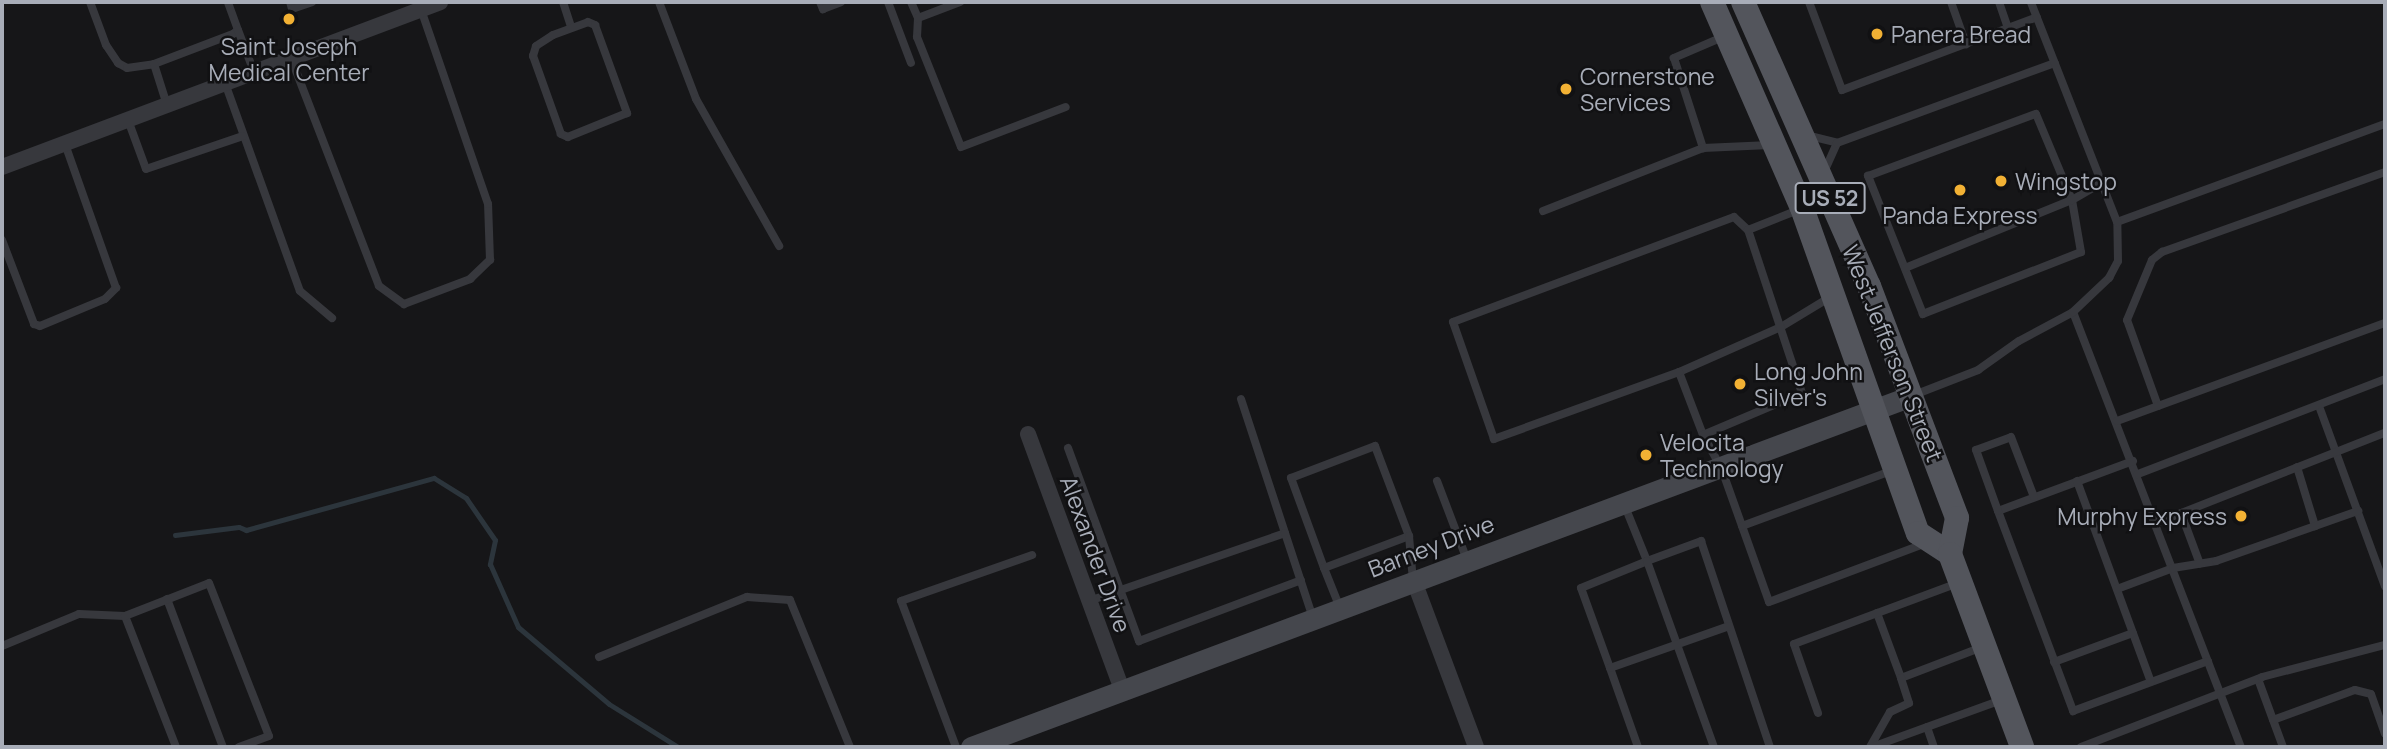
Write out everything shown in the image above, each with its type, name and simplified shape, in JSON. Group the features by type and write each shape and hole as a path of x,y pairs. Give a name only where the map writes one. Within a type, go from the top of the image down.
{"main road":[{"name":"West Jefferson Street","path":"1712,2 1802,208 1877,409 1918,533 1941,547 1961,582 2022,747"},
{"name":"West Jefferson Street","path":"1743,2 1870,286 1957,518 1941,547"}],"street":[{"path":"2,167 440,2"},
{"name":"Barney Drive","path":"971,747 1911,396"},
{"name":"Alexander Drive","path":"1028,434 1122,690"},
{"path":"1413,581 1476,747"}],"lane":[{"path":"90,2 106,46 118,63 127,68 153,64 238,30"},
{"path":"228,2 254,72"},
{"path":"290,2 292,9 312,2"},
{"path":"563,2 571,26"},
{"path":"659,2 696,99 779,246"},
{"path":"820,2 822,9 841,2"},
{"path":"888,2 911,64"},
{"path":"912,2 918,18 917,37 961,146 1066,107"},
{"path":"918,18 960,2"},
{"path":"1809,2 1842,90 2037,18"},
{"path":"1951,2 1966,44"},
{"path":"1999,2 2008,28"},
{"path":"1911,396 1978,370 2018,341 2073,312 2109,278 2119,261 2116,222 2031,2"},
{"path":"291,58 379,286 404,304 459,284 490,260 488,204 421,9"},
{"path":"593,22 627,113 568,137 561,134 533,56 536,46 571,26 593,22"},
{"path":"1703,148 1674,58 1725,36"},
{"path":"1800,134 1837,143 2054,63"},
{"path":"153,64 166,105"},
{"path":"225,83 300,291 332,318"},
{"path":"2036,114 2072,200 2081,252 1923,314 1868,176 2036,114"},
{"path":"128,120 146,169 243,136"},
{"path":"2116,222 2385,124"},
{"path":"1821,178 1837,143"},
{"path":"2,240 34,324 40,326 105,299 116,288 65,144"},
{"path":"1543,211 1703,148 1774,144"},
{"path":"2158,406 2127,320 2152,260 2162,252 2385,172"},
{"path":"1905,268 2072,200 2101,183"},
{"path":"1748,230 1802,208"},
{"path":"1703,435 1802,393 1781,327 1748,230 1734,217 1453,322 1494,439 1679,372 1781,327 1834,294"},
{"path":"2073,312 2174,568 2239,747"},
{"path":"2117,421 2385,323"},
{"path":"1679,372 1703,435 1721,467 1769,602 1941,547"},
{"path":"2138,474 2385,379"},
{"path":"1241,400 1313,618"},
{"path":"2319,406 2385,586"},
{"path":"2156,523 2385,433"},
{"path":"2034,497 2011,437 1976,450 2073,711 2208,661"},
{"path":"1340,608 1291,478 1375,446 1409,536 1413,581"},
{"path":"1068,448 1139,641 1301,580"},
{"path":"1998,511 2133,461"},
{"path":"2297,467 2315,526"},
{"path":"1742,526 1896,469"},
{"path":"1437,481 1467,560"},
{"path":"2077,481 2151,682"},
{"path":"1624,502 1714,747"},
{"path":"2116,589 2174,568 2200,564 2358,511"},
{"path":"2181,513 2200,564"},
{"path":"1089,601 1285,533"},
{"path":"1324,568 1409,536"},
{"path":"1638,747 1581,588 1701,541 1770,747"},
{"path":"956,747 901,601 1032,555"},
{"path":"1818,713 1794,644 1961,582"},
{"path":"2,646 79,614 125,616 209,583 269,736 239,747"},
{"path":"599,657 747,597 790,600 850,747"},
{"path":"167,599 223,747"},
{"path":"1871,747 1890,712 1909,702 1877,613"},
{"path":"125,616 176,747"},
{"path":"1610,668 1729,626"},
{"path":"2054,662 2133,633"},
{"path":"2081,747 2258,679 2385,645"},
{"path":"1901,678 1985,646"},
{"path":"2258,679 2283,747"},
{"path":"2273,720 2355,690 2371,694 2385,734"},
{"path":"1871,747 2004,699"},
{"path":"1927,727 1934,747"}],"waterway":[{"path":"175,535 239,527 246,530 434,478 466,498 495,540 490,564 518,627 609,704 678,747"}],"place":[{"name":"Saint Joseph Medical Center","path":"289,19"},
{"name":"Panera Bread","path":"1877,34"},
{"name":"Cornerstone Services","path":"1566,89"},
{"name":"Wingstop","path":"2001,181"},
{"name":"Panda Express","path":"1960,190"},
{"name":"Long John Silver's","path":"1740,384"},
{"name":"Velocita Technology","path":"1646,455"},
{"name":"Murphy Express","path":"2241,516"}]}
